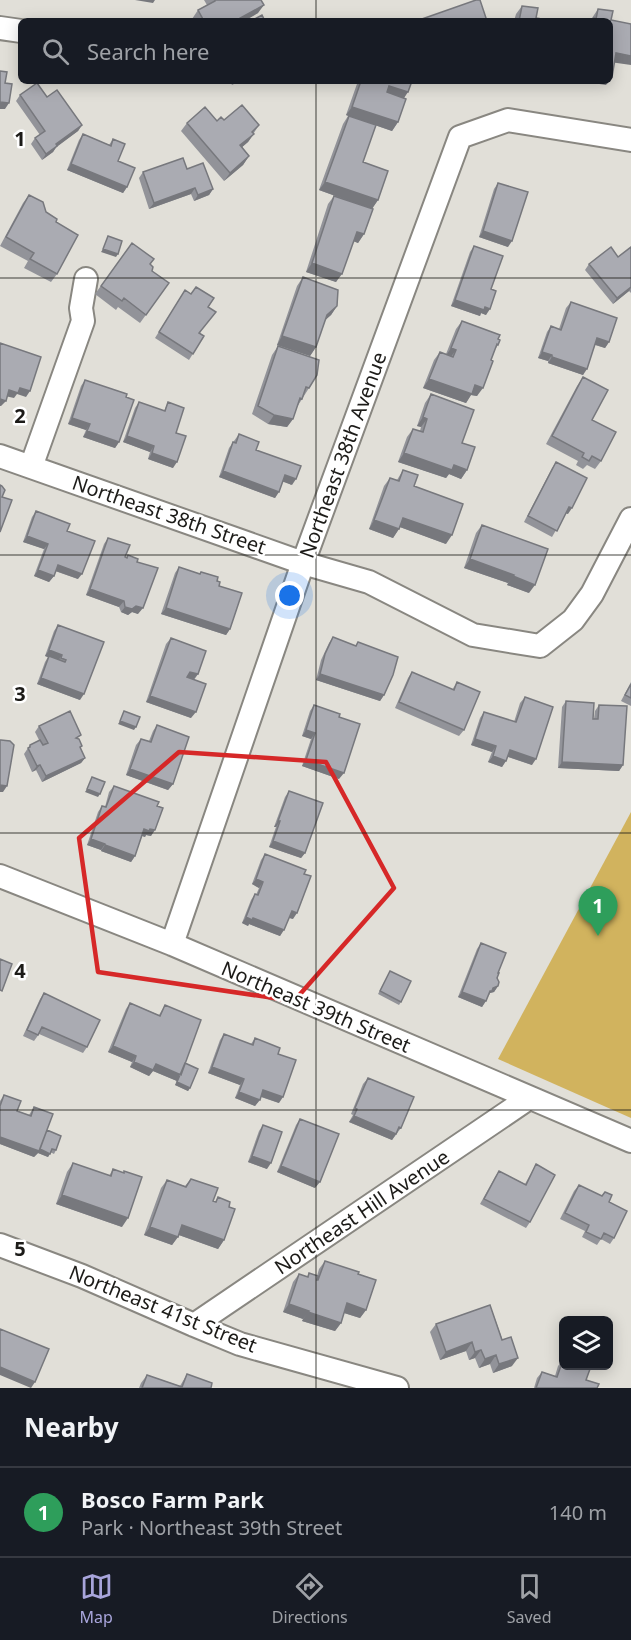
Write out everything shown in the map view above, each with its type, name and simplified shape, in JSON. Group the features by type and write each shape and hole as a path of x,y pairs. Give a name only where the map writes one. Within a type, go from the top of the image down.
{"street":[{"path":"0,28 18,31"},
{"name":"Northeast 38th Avenue","path":"172,944 303,563 460,137 508,120 631,141"},
{"path":"31,466 83,321 81,308 86,279"},
{"name":"Northeast 38th Street","path":"0,456 303,563 369,582 473,635 540,646 573,620 592,594 631,519"},
{"name":"Northeast 39th Street","path":"0,876 172,944 631,1141"},
{"name":"Northeast Hill Avenue","path":"194,1325 529,1098"},
{"name":"Northeast 41st Street","path":"0,1245 82,1276 240,1344 397,1388"}],"highlighted area":[{"path":"179,752 326,762 394,888 294,1001 98,972 79,838"}],"shaded area":[{"path":"631,812 631,1118 498,1059"}],"building":[{"path":"261,0 264,5 240,18 202,18 198,10 215,1"},
{"path":"480,0 486,18 425,18"},
{"path":"522,6 538,8 536,18 520,18"},
{"path":"598,9 613,11 611,18 596,18"},
{"path":"613,20 631,24 631,56 616,53 613,71"},
{"path":"0,71 7,72 5,83 12,84 9,103 0,102"},
{"path":"36,84 47,97 57,90 82,125 46,154 35,138 45,131 20,95"},
{"path":"360,84 411,84 408,92 389,86 387,92 406,99 398,122 352,107"},
{"path":"242,105 259,125 252,132 254,134 240,145 249,156 230,173 187,123 205,107 217,121 221,117 224,120"},
{"path":"349,116 376,125 363,162 388,171 378,200 325,182"},
{"path":"83,134 111,146 113,139 125,144 118,161 135,168 127,187 71,164"},
{"path":"183,158 187,169 203,163 213,189 198,195 195,188 154,203 143,172"},
{"path":"498,183 528,192 512,241 483,231"},
{"path":"29,195 43,202 46,212 57,219 56,222 78,235 57,274 30,259 34,253 6,237"},
{"path":"334,196 373,209 364,234 357,232 342,274 312,263"},
{"path":"108,236 122,241 118,254 103,249"},
{"path":"132,243 154,259 150,264 153,267 152,271 169,283 146,315 124,298 122,301 101,286"},
{"path":"474,246 503,256 491,289 496,291 490,309 485,307 484,310 455,300"},
{"path":"611,247 618,257 631,247 631,287 617,298 589,264"},
{"path":"303,277 338,290 337,306 327,315 316,347 282,336"},
{"path":"196,287 214,298 208,307 216,312 199,333 204,336 193,354 159,332 185,290 191,294"},
{"path":"571,302 617,318 609,342 597,338 587,369 542,352 551,326 561,330"},
{"path":"462,321 500,335 483,388 475,385 472,394 429,379 440,352 453,357 456,350 451,348"},
{"path":"0,343 41,357 30,391 20,388 18,393 9,390 6,401 0,399"},
{"path":"278,346 319,360 317,375 309,388 306,387 302,399 300,398 293,419 274,415 258,406"},
{"path":"583,377 608,390 592,420 616,432 601,461 592,456 589,461 582,457 584,453 552,436"},
{"path":"85,380 127,394 126,397 134,400 119,442 87,431 90,424 72,418"},
{"path":"431,394 474,410 462,443 475,447 467,470 454,465 452,470 404,453 413,429 423,432 427,419 423,417"},
{"path":"139,402 165,411 168,402 184,408 176,433 186,436 177,462 152,453 154,446 127,436"},
{"path":"239,434 259,442 256,450 301,466 296,479 285,475 279,492 223,471 233,442 236,443"},
{"path":"556,462 587,478 557,531 528,516"},
{"path":"403,470 418,475 414,486 463,504 452,535 403,518 399,529 374,520 390,478 399,481"},
{"path":"0,485 5,490 2,497 12,500 0,532"},
{"path":"36,511 70,524 67,531 95,541 82,574 58,565 54,576 38,570 48,544 27,536"},
{"path":"482,525 548,549 535,585 470,559"},
{"path":"108,538 130,545 125,557 127,558 128,555 138,559 137,562 158,568 143,608 125,607 124,601 90,589"},
{"path":"179,567 218,577 219,586 242,593 230,629 166,608"},
{"path":"58,625 104,642 84,694 41,678 49,656 65,662 66,660 61,658 62,655 49,650"},
{"path":"333,637 356,646 358,642 398,657 384,695 320,674 325,654"},
{"path":"171,638 206,651 198,674 190,672 187,677 206,684 196,712 150,696"},
{"path":"412,672 454,690 457,682 480,692 464,730 399,702"},
{"path":"631,684 631,698 625,695"},
{"path":"525,697 553,707 536,759 510,750 506,761 493,756 496,746 475,739 484,712 516,722"},
{"path":"566,701 594,703 593,719 598,719 599,705 627,706 623,765 562,762"},
{"path":"314,705 360,724 344,773 306,760 315,733 306,730"},
{"path":"70,711 81,735 76,738 79,739 85,758 46,776 40,765 37,766 28,748 40,740 43,745 48,743 39,726"},
{"path":"124,711 140,717 136,727 120,721"},
{"path":"157,725 189,737 173,784 130,769 141,739 151,742"},
{"path":"0,740 10,741 14,745 7,786 0,785"},
{"path":"92,777 105,782 100,794 87,789"},
{"path":"114,786 159,802 157,806 163,808 155,830 144,829 135,856 91,839 102,806 106,807"},
{"path":"289,791 323,803 305,853 273,841"},
{"path":"265,854 306,870 304,874 311,876 297,913 292,911 284,930 246,917 255,894 258,895 263,882 256,879"},
{"path":"481,943 506,953 498,973 498,986 490,991 486,1001 462,992"},
{"path":"0,959 12,964 2,991 0,990"},
{"path":"390,971 411,981 401,1002 380,991"},
{"path":"44,993 100,1020 87,1047 42,1027 38,1035 27,1030"},
{"path":"130,1003 160,1016 165,1005 201,1020 181,1075 156,1064 153,1070 134,1062 136,1056 113,1046"},
{"path":"224,1034 253,1045 255,1038 280,1048 278,1054 296,1060 283,1097 263,1090 260,1100 239,1092 244,1079 212,1067"},
{"path":"185,1063 198,1069 190,1088 177,1082"},
{"path":"368,1078 414,1097 401,1128 399,1127 396,1134 354,1116 357,1109 355,1108"},
{"path":"4,1095 21,1101 17,1111 31,1116 34,1107 53,1114 39,1151 0,1137 0,1106"},
{"path":"300,1119 339,1134 320,1182 281,1166"},
{"path":"263,1125 282,1132 271,1163 252,1156"},
{"path":"47,1130 61,1136 56,1150 52,1149 50,1154 40,1149"},
{"path":"73,1163 111,1176 113,1169 142,1177 128,1218 62,1195"},
{"path":"536,1164 555,1175 530,1222 484,1199 499,1171 526,1185"},
{"path":"191,1179 218,1188 213,1201 216,1202 218,1197 230,1202 229,1207 235,1209 224,1240 182,1225 178,1237 150,1227 167,1180 186,1187"},
{"path":"579,1185 602,1196 605,1192 612,1195 609,1202 627,1211 614,1238 604,1233 601,1239 586,1232 589,1225 565,1213"},
{"path":"325,1261 376,1280 366,1310 347,1303 341,1323 289,1304 299,1274 308,1277 309,1273 318,1276 318,1280"},
{"path":"490,1305 502,1340 511,1337 518,1358 499,1364 496,1355 485,1359 481,1350 475,1352 472,1342 446,1352 436,1324"},
{"path":"0,1329 49,1349 35,1382 0,1367"},
{"path":"559,1370 590,1370 586,1380 599,1384 597,1388 536,1388 542,1372 557,1377"},
{"path":"187,1374 212,1383 211,1388 142,1388 147,1375 182,1387"}],"place":[{"name":"Bosco Farm Park","path":"598,936"}]}
